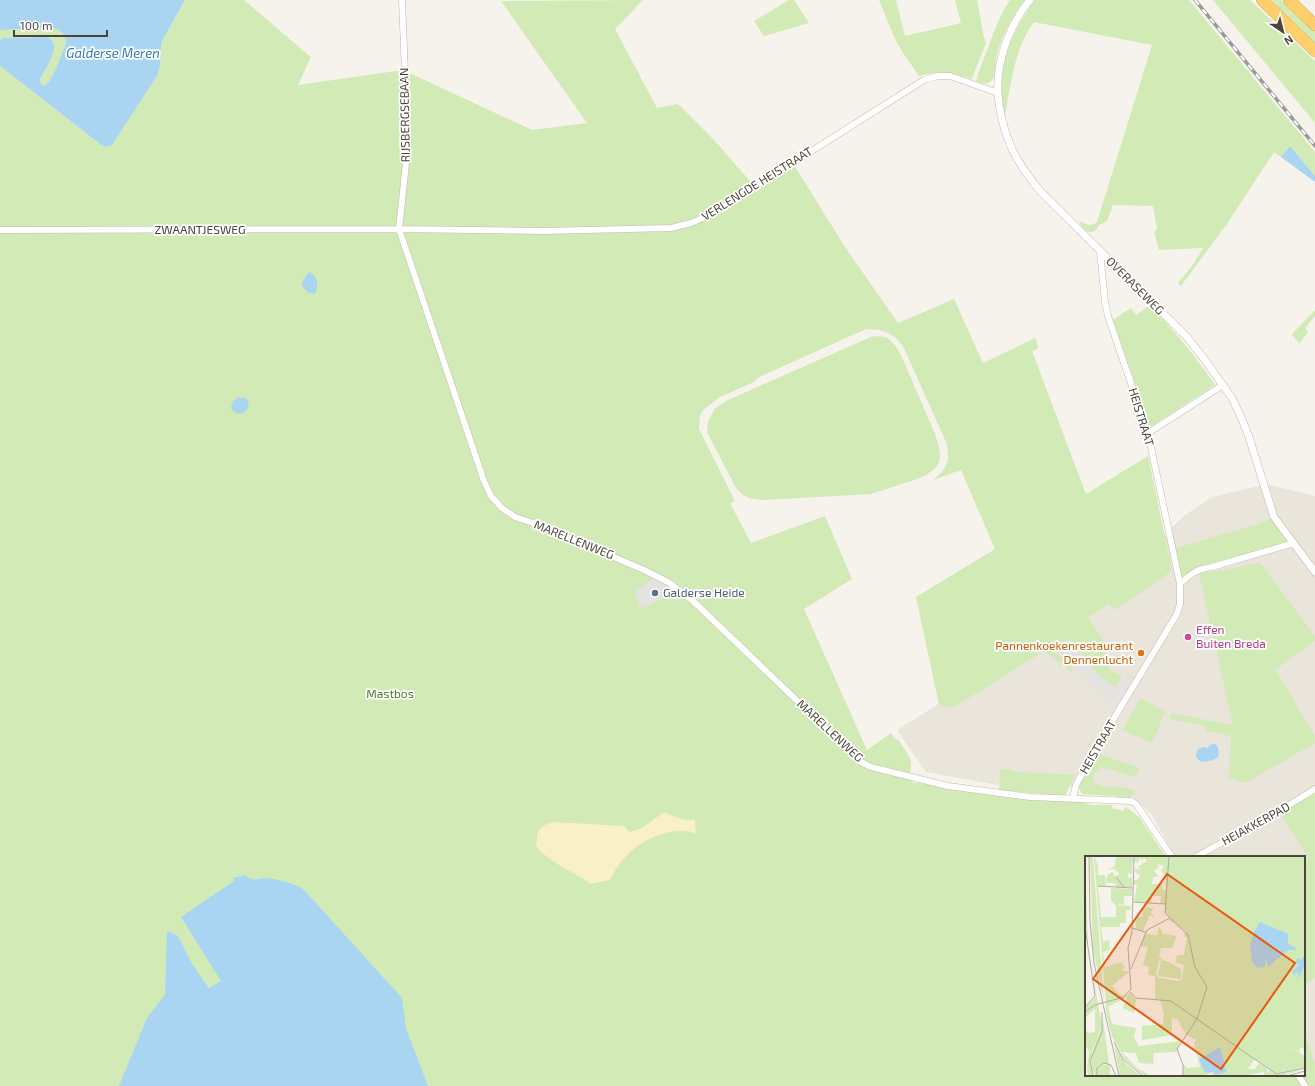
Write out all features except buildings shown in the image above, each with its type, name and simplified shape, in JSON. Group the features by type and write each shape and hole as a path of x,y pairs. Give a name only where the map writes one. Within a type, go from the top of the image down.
{"highway":[{"path":"1262,0 1315,51"},
{"path":"1289,0 1315,25"}],"street":[{"name":"RIJSBERGSEBAAN","path":"399,229 408,144 402,0"},
{"name":"OVERASEWEG","path":"1030,0 1013,25 1004,50 999,74 998,93 1002,122 1012,149 1023,169 1041,192 1186,337 1223,385 1232,398 1244,424 1274,517 1315,572"},
{"name":"VERLENGDE HEISTRAAT","path":"399,229 543,231 671,228 691,223 712,214 924,80 938,76 950,76 998,93"},
{"name":"ZWAANTJESWEG","path":"0,230 399,229"},
{"name":"MARELLENWEG","path":"399,229 484,481 491,496 502,508 515,517 539,525 668,582 692,600 861,762 871,767 948,786 1030,797 1073,798"},
{"name":"HEISTRAAT","path":"1073,798 1076,785 1096,748 1177,614 1180,604 1180,584 1148,433 1108,316 1105,302 1100,252"},
{"path":"1148,433 1223,385"},
{"path":"1180,584 1188,576 1201,568 1212,567 1294,543"},
{"name":"HEIAKKERPAD","path":"1198,856 1286,807 1315,789"},
{"path":"1073,798 1131,801 1136,804 1171,856"},
{"path":"1299,1076 1305,1086"}],"shaded area":[{"path":"1266,484 1315,496 1315,789 1283,811 1310,859 1305,862 1305,856 1174,856 1152,815 1129,793 1118,788 998,785 926,772 897,730 1039,642 1087,609 1185,515 1212,497"},
{"name":"Galderse Heide","path":"655,577 675,592 641,609 635,591"},
{"path":"1069,639 1104,681 1118,689 1126,673 1135,677 1117,707 1052,650"},
{"path":"1315,969 1315,1070 1305,1051 1305,974"}],"green space":[{"name":"Mastbos","path":"185,0 244,0 311,57 298,85 403,70 532,130 587,123 501,1 643,0 615,29 657,108 678,104 713,139 750,181 764,182 794,165 845,247 898,323 954,299 983,363 1035,338 1038,346 1037,349 1032,351 1086,494 1148,456 1172,571 1115,610 1109,604 1088,617 1105,643 1071,671 1044,651 956,706 944,707 939,705 916,597 995,549 961,470 933,480 942,472 947,464 948,454 946,442 903,346 899,341 883,331 866,329 759,377 754,382 720,397 703,410 700,416 699,429 735,501 730,503 751,543 825,516 852,579 804,609 867,750 891,733 896,740 898,739 910,758 910,781 914,783 1081,802 1092,805 1113,805 1111,808 1123,811 1126,807 1139,817 1165,856 1085,856 1085,1076 1305,1076 1305,1034 1315,1063 1315,1086 0,1086 0,66 100,144 158,74 162,41"},
{"path":"789,0 794,0 809,23 764,36 754,21"},
{"path":"879,0 896,0 905,36 961,23 955,0 977,0 986,43 972,79 946,73 934,73 919,76 894,37"},
{"path":"1010,0 1025,0 1015,13 1004,34 996,58 993,79 989,83 978,82 976,81 995,29"},
{"path":"1035,0 1189,0 1315,152 1315,176 1290,146 1281,157 1274,152 1227,224 1181,286 1178,283 1192,266 1203,248 1159,250 1154,232 1157,229 1153,206 1113,205 1107,221 1099,225 1095,231 1089,232 1085,230 1079,221 1090,225 1097,222 1152,45 1034,22 1027,32 1014,67 1005,116 1000,88 1004,60 1015,33"},
{"path":"1213,0 1250,0 1315,61 1315,123"},
{"path":"1271,0 1281,0 1315,31 1315,43"},
{"path":"53,28 62,32 66,41 53,75 49,82 43,86 41,85 40,79 54,49 54,44 51,40 46,37 8,38 0,41 0,30"},
{"path":"1150,305 1184,344 1215,385 1150,427 1113,320 1131,308 1136,315"},
{"path":"1315,310 1315,316 1305,328 1308,332 1299,344 1292,334"},
{"path":"873,336 885,337 890,340 901,355 935,434 940,457 936,468 925,476 871,494 763,500 751,498 742,494 736,488 707,432 708,421 715,408 728,400"},
{"path":"1272,518 1288,542 1193,569 1180,581 1176,548 1256,525"},
{"path":"1260,563 1315,636 1315,641 1275,670 1315,735 1315,743 1245,783 1229,778 1231,736 1205,731 1206,726 1170,719 1171,713 1233,725 1199,574"},
{"path":"1103,647 1110,670 1122,676 1116,687 1102,678 1087,660"},
{"path":"1141,698 1165,712 1152,743 1122,730"},
{"path":"1098,754 1137,767 1140,770 1135,776 1126,775 1105,768 1100,768 1094,774 1093,781 1097,784 1102,786 1124,787 1135,791 1130,799 1082,794 1079,787"},
{"path":"1003,769 1010,769 1015,772 1075,775 1065,796 999,790 1000,771"},
{"path":"1315,791 1315,978 1305,983 1305,861 1309,859 1280,813"}],"sand":[{"path":"664,812 682,819 695,820 696,834 688,831 670,832 661,834 644,842 627,855 610,880 589,884 589,882 543,854 538,849 536,844 537,835 540,829 552,822 624,826 630,832 642,828"}],"water":[{"name":"Galderse Meren","path":"0,0 185,0 162,41 158,74 112,145 106,147 100,144 0,66 0,41 3,38 46,37 54,44 54,50 40,79 43,86 49,82 53,75 66,41 62,32 53,28 0,30"},
{"path":"1290,146 1315,176 1315,182 1281,157"},
{"path":"309,272 312,273 317,281 315,294 304,289 302,285 303,280"},
{"path":"239,397 245,398 248,401 248,408 244,412 236,413 231,408 233,401"},
{"path":"1212,744 1216,744 1219,756 1206,762 1199,760 1196,755 1198,749 1203,747 1207,748"},
{"path":"246,875 251,879 256,880 267,878 281,881 292,884 304,890 402,998 406,1029 428,1086 119,1086 147,1018 165,995 167,931 178,936 192,964 209,988 221,981 181,917 234,881 233,878"}],"railway":[{"path":"1195,0 1315,146"}],"place":[{"name":"Galderse Heide","path":"655,593"},
{"name":"Effen Buiten Breda","path":"1188,637"},
{"name":"Pannenkoekenrestaurant Dennenlucht","path":"1141,653"}]}
